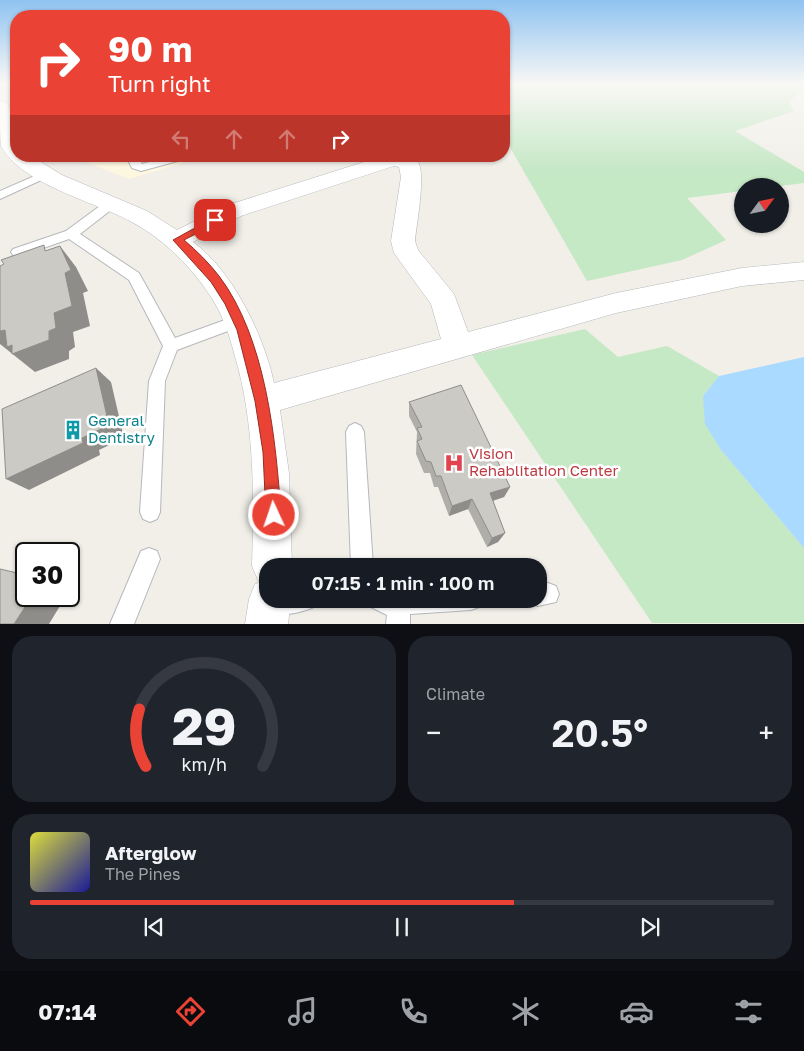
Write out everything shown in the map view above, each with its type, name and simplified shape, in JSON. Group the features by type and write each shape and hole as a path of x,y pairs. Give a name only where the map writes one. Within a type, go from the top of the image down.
{"street":[{"path":"2,113 9,140"},
{"path":"33,162 46,174 156,225 178,240 215,279 238,321 253,363 262,401 270,452 276,558"},
{"path":"178,240 233,211 316,183 388,162"},
{"path":"409,162 411,177 403,241 406,253 444,301 458,347"},
{"path":"262,401 616,303 742,278 804,271"}],"lane":[{"path":"134,162 136,166 142,168 164,162"},
{"path":"0,195 46,174"},
{"path":"18,252 72,234 112,203"},
{"path":"72,234 134,277 171,346"},
{"path":"150,512 157,381 171,346 238,321"},
{"path":"355,432 362,558"},
{"path":"122,624 149,559"}],"shaded area":[{"path":"86,162 187,162 129,179"}],"green space":[{"path":"510,113 788,113 735,131 804,172 804,183 789,185 789,178 734,178 734,192 687,198 726,240 682,260 587,281 510,147"},
{"path":"585,329 618,357 667,346 719,376 703,396 721,450 804,548 804,623 652,623 472,355"}],"water":[{"path":"804,357 804,548 721,450 705,424 703,396 719,376"}],"building":[{"path":"44,245 45,251 60,246 71,270 65,273 72,306 54,313 56,328 49,331 49,340 12,354 12,345 7,347 5,330 0,331 0,266 4,264 1,260"},
{"path":"96,368 109,425 82,438 83,443 6,479 2,409"},
{"name":"Vision Rehablitation Center","path":"461,385 510,487 490,493 505,533 492,538 472,499 452,506 441,476 436,476 431,462 426,461 417,441 422,439 417,428 422,427 409,402"},
{"path":"0,569 15,572 15,607 25,607 14,624 0,624"}],"place":[{"name":"General Dentistry","path":"73,430"},
{"name":"Vision Rehablitation Center","path":"454,463"}],"route":[{"path":"215,220 178,240 215,279 230,303 242,330 253,363 262,401 270,452 274,515"}]}
